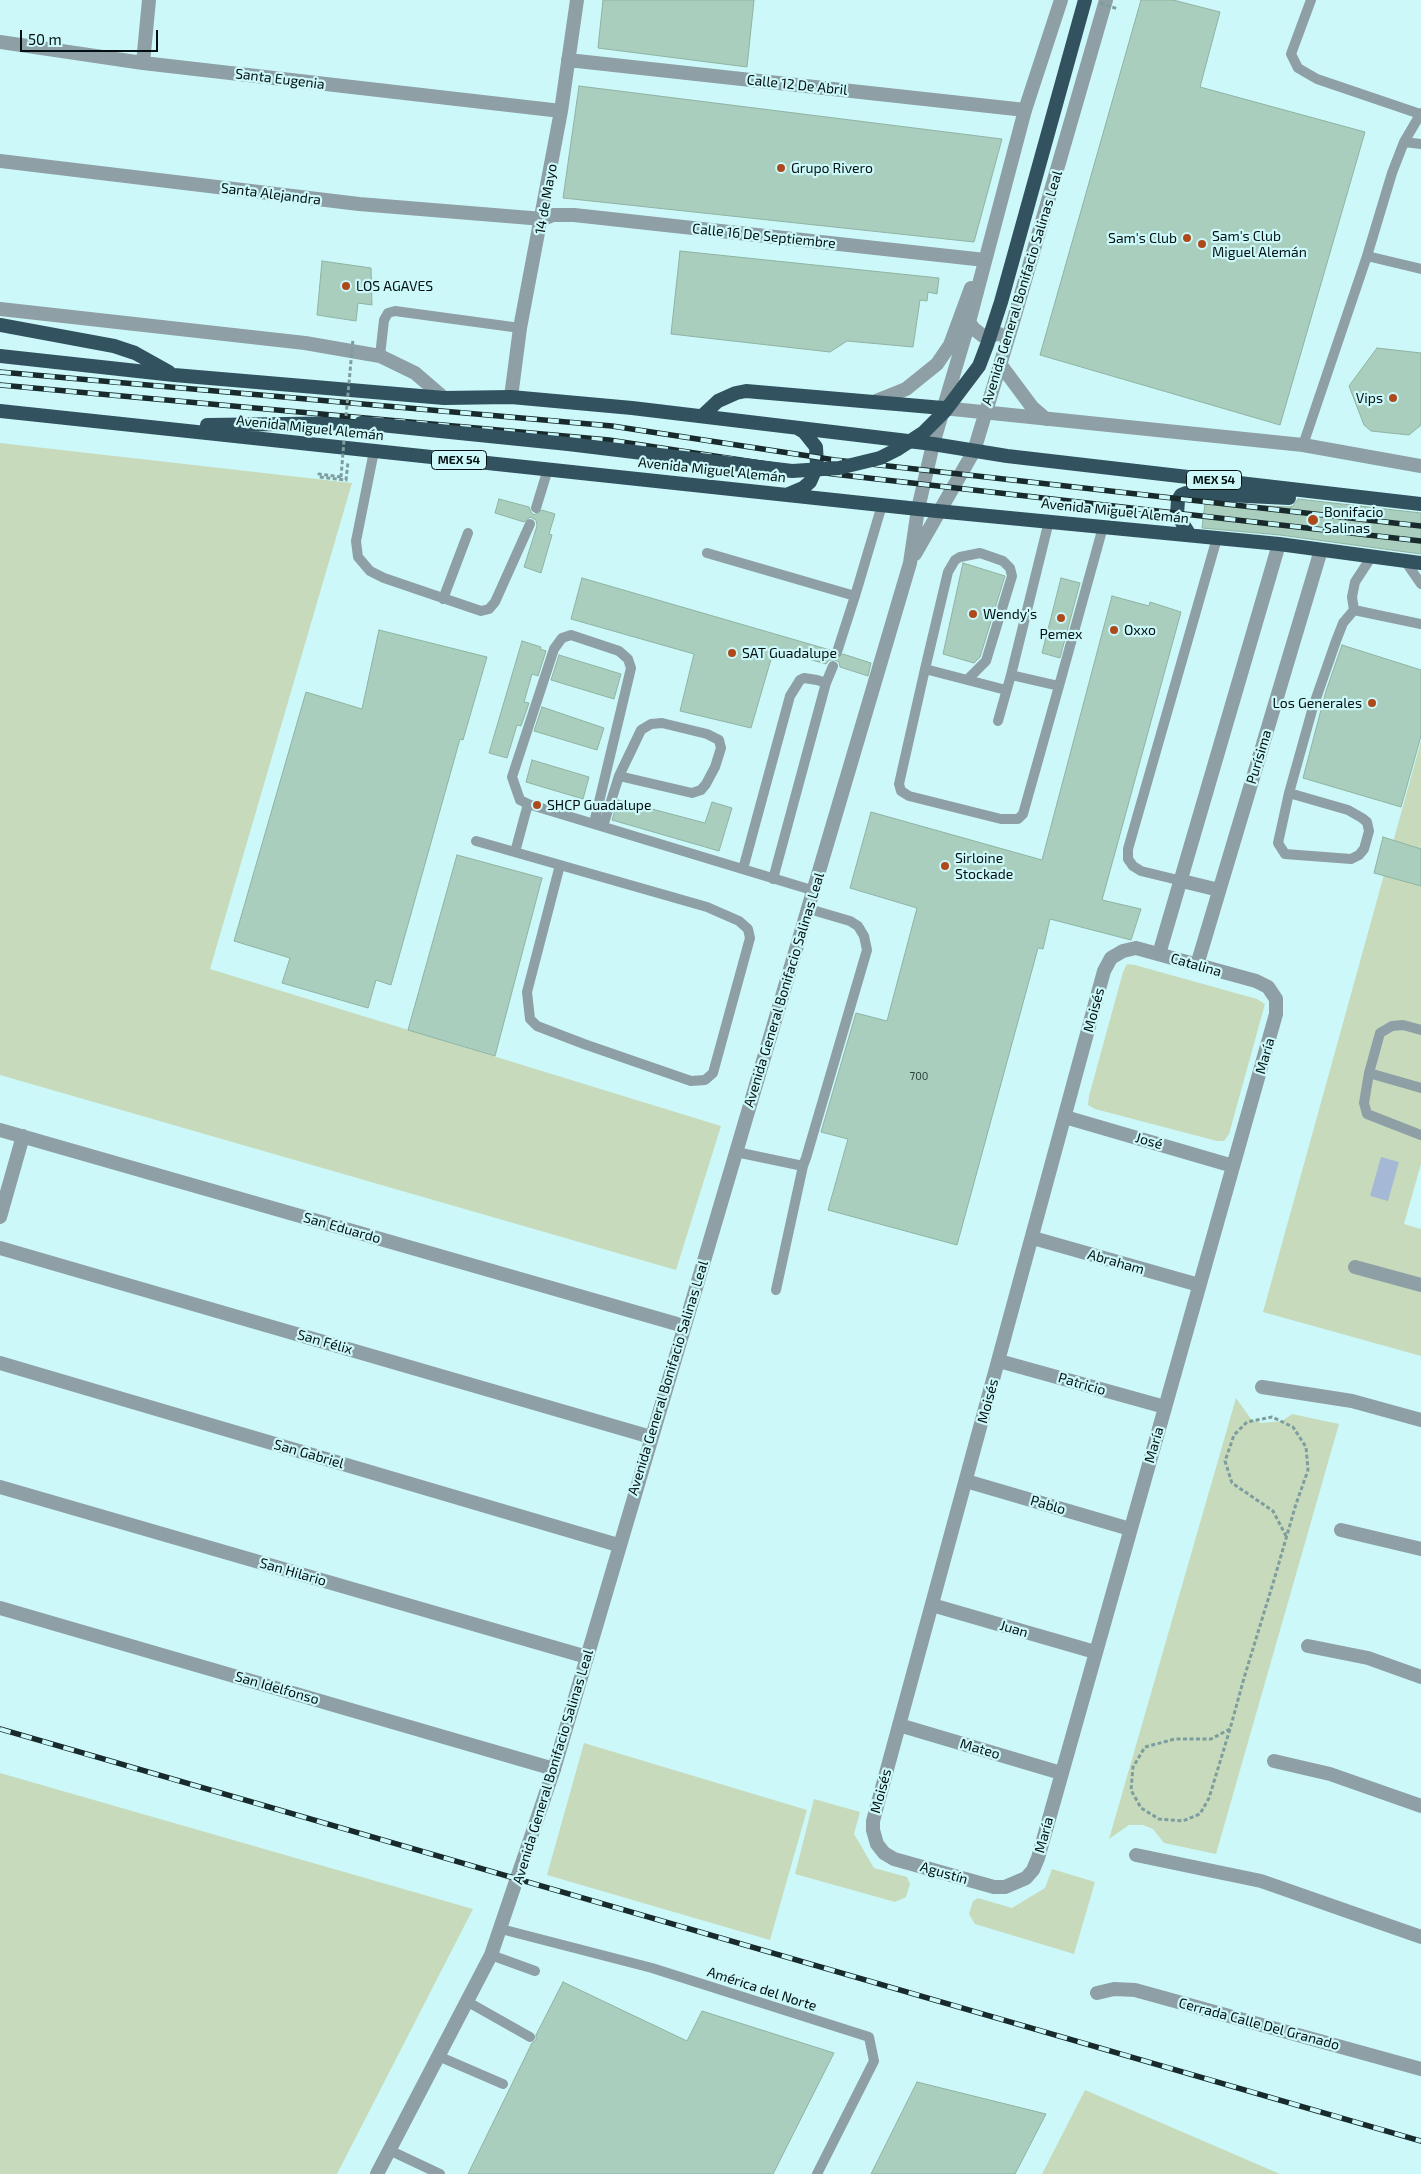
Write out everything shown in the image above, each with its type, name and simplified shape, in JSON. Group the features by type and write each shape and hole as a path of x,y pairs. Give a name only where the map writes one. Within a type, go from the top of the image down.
{"highway":[{"path":"147,426 361,423 568,444 792,471 839,468 880,458 898,450 924,432 945,411 978,366 1002,302 1096,1"},
{"path":"0,324 114,346 135,353 174,375"},
{"name":"MEX 54","path":"0,356 174,375 444,398 511,397 702,416 933,444 1007,456 1415,503"},
{"path":"702,416 718,401 746,391 943,408"},
{"name":"Avenida Miguel Alemán","path":"0,411 918,509 1279,544 1421,563"},
{"path":"778,494 796,492 803,488 810,482 817,466 816,447 804,432 796,428"},
{"path":"1190,535 1177,516 1178,500 1181,495 1186,493 1415,503"}],"street":[{"path":"143,63 150,0"},
{"name":"14 de Mayo","path":"511,397 520,328 543,219 561,111 576,0"},
{"name":"Avenida General Bonifacio Salinas Leal","path":"377,2174 468,2002 491,1954 554,1768 618,1545 815,891 910,563 918,509 933,444 970,322 1025,110 1061,0"},
{"name":"Avenida General Bonifacio Salinas Leal","path":"910,563 974,450 1014,322 1096,1"},
{"name":"Santa Eugenia","path":"0,42 143,63 561,111"},
{"name":"Calle 12 De Abril","path":"568,60 1025,110"},
{"name":"Santa Alejandra","path":"0,161 359,204 543,219"},
{"name":"Calle 16 De Septiembre","path":"543,219 553,215 574,215 985,260"},
{"path":"876,401 906,389 937,364 950,345 970,289 982,274"},
{"path":"0,309 305,343 380,356 415,372 444,398"},
{"path":"970,322 977,333 990,336 1001,333 1014,322"},
{"path":"1000,364 1032,406 1046,419"},
{"path":"943,408 1303,445 1421,466"},
{"path":"1159,954 1279,544"},
{"name":"Purísima","path":"1197,965 1321,550"},
{"path":"1182,880 1219,890"},
{"name":"Catalina","path":"1111,958 1136,948 1256,981 1268,987 1276,999"},
{"name":"Moisés","path":"877,1844 873,1830 873,1821 1104,972 1111,958"},
{"name":"María","path":"1017,1884 1033,1870 1276,1014 1276,999"},
{"name":"José","path":"1065,1117 1233,1166"},
{"name":"San Eduardo","path":"0,1130 684,1326"},
{"path":"0,1217 22,1136"},
{"name":"Abraham","path":"1033,1238 1199,1285"},
{"name":"San Félix","path":"0,1248 651,1437"},
{"path":"1355,1266 1421,1285"},
{"name":"Patricio","path":"999,1361 1165,1407"},
{"name":"San Gabriel","path":"0,1363 618,1545"},
{"path":"1262,1387 1352,1402 1421,1420"},
{"name":"Pablo","path":"966,1481 1130,1529"},
{"name":"San Hilario","path":"0,1487 587,1657"},
{"path":"1341,1530 1421,1549"},
{"name":"Juan","path":"932,1605 1095,1652"},
{"name":"San Idelfonso","path":"0,1608 554,1768"},
{"path":"1308,1646 1368,1658 1421,1677"},
{"name":"Mateo","path":"899,1725 1061,1773"},
{"path":"1274,1761 1330,1774 1421,1806"},
{"name":"Agustín","path":"877,1844 884,1853 894,1859 994,1888 1017,1884"},
{"path":"1136,1855 1261,1881 1421,1937"},
{"name":"Cerrada Calle Del Granado","path":"1097,1993 1114,1989 1135,1990 1421,2069"}],"lane":[{"path":"1303,445 1367,256 1392,173 1404,142 1421,113 1317,79 1298,68 1291,54 1311,0"},
{"path":"1404,142 1421,144"},
{"path":"1367,256 1421,269"},
{"path":"380,356 384,320 388,313 395,311 520,328"},
{"path":"374,451 356,540 358,557 370,571 384,578 481,611 489,609 495,602 530,524"},
{"path":"536,508 548,469"},
{"path":"837,652 882,505"},
{"path":"998,721 1049,521"},
{"path":"967,680 986,661 1012,576 1010,568 996,557 980,553 968,554 955,560 948,572 899,784 901,791 909,796 1011,820 1018,819 1023,814 1103,527"},
{"path":"443,599 468,534"},
{"path":"1182,880 1141,871 1133,866 1128,859 1128,849 1217,538"},
{"path":"707,553 855,596"},
{"path":"1289,793 1348,810 1362,818 1367,822 1368,830 1364,849 1359,855 1351,859 1284,854 1278,843 1289,793 1313,707 1333,649 1344,623 1354,610 1352,597 1355,582 1372,556"},
{"path":"1405,561 1421,584"},
{"path":"1354,610 1421,624"},
{"path":"598,825 631,668 628,659 620,651 571,635 562,638 554,649 512,777 516,794 520,800 528,804 815,891"},
{"path":"773,879 826,684 833,666"},
{"path":"925,669 1006,690"},
{"path":"1011,674 1059,686"},
{"path":"743,869 790,696 796,684 804,678 826,684"},
{"path":"598,825 619,776 641,730 651,724 662,723 708,734 719,740 721,748 715,767 701,790 692,793 619,776"},
{"path":"515,852 528,804"},
{"path":"476,841 515,852 707,907 738,921 748,929 750,938 713,1073 704,1080 691,1081 584,1044 537,1026 530,1019 527,992 560,865"},
{"path":"776,1290 803,1166 867,950 864,936 858,926 850,921 809,909"},
{"path":"1421,1030 1403,1025 1392,1026 1380,1034 1369,1073 1364,1103 1367,1114 1421,1135"},
{"path":"1369,1073 1421,1088"},
{"path":"736,1152 803,1166"},
{"name":"América del Norte","path":"501,1928 652,1968 869,2037 874,2061 817,2174"},
{"path":"491,1954 535,1971"},
{"path":"468,2002 530,2037"},
{"path":"438,2056 503,2084"},
{"path":"389,2150 440,2174"}],"path":[{"path":"1096,1 1118,9"},
{"path":"346,418 353,339"},
{"path":"345,427 341,477 319,474 319,477 346,480"},
{"path":"1230,1729 1211,1739 1175,1739 1145,1747 1133,1767 1130,1790 1141,1808 1159,1819 1183,1821 1200,1814 1210,1798 1286,1536 1308,1470 1306,1447 1293,1427 1272,1417 1247,1422 1234,1435 1226,1461 1232,1483 1273,1511 1286,1536"}],"green space":[{"path":"0,443 352,483 210,969 721,1126 676,1270 0,1075"},
{"path":"1421,741 1421,1164 1404,1224 1421,1229 1421,1356 1263,1312"},
{"path":"1127,964 1257,999 1265,1004 1229,1134 1224,1141 1217,1141 1095,1109 1088,1105 1123,972"},
{"path":"1236,1398 1251,1419 1261,1423 1282,1421 1292,1414 1339,1424 1216,1854 1164,1843 1153,1829 1143,1825 1129,1825 1109,1839"},
{"path":"584,1743 807,1810 770,1940 547,1875"},
{"path":"0,1773 473,1909 337,2174 0,2174"},
{"path":"814,1799 860,1812 854,1834 874,1868 907,1877 910,1884 906,1897 895,1902 795,1874"},
{"path":"1052,1869 1095,1882 1074,1954 975,1924 969,1914 973,1901 978,1898 1012,1908 1045,1888"},
{"path":"1085,2090 1280,2174 1042,2174"}],"water":[{"path":"1381,1157 1399,1162 1388,1201 1370,1196"}],"building":[{"path":"603,0 754,0 747,67 598,48"},
{"name":"Sam's Club Miguel Alemán","path":"1141,0 1173,0 1220,12 1200,87 1365,132 1280,425 1040,355"},
{"name":"Grupo Rivero","path":"579,86 1002,139 974,242 563,198"},
{"path":"680,251 939,278 937,294 928,292 927,301 920,300 913,347 847,341 830,352 671,334"},
{"name":"LOS AGAVES","path":"322,261 371,268 372,305 358,303 356,321 317,315"},
{"path":"1377,348 1421,353 1421,425 1409,435 1371,431 1364,425 1349,386"},
{"path":"499,499 529,507 534,515 542,510 555,514 549,534 552,535 541,573 524,567 537,526 536,520 530,517 524,522 495,513"},
{"path":"1298,499 1421,513 1421,554 1280,535 1202,528 1205,503 1289,507 1293,506"},
{"name":"Wendy's","path":"963,563 1005,576 980,657 974,663 943,654"},
{"name":"SAT Guadalupe","path":"582,578 830,650 835,659 843,654 871,663 868,676 840,667 839,662 835,660 829,660 826,664 774,649 751,728 680,711 694,654 571,619"},
{"name":"Pemex","path":"1061,578 1080,583 1060,658 1042,653"},
{"path":"1112,596 1149,606 1150,602 1181,612 1102,900 1141,909 1131,940 1050,919 1043,949 1038,948 957,1245 828,1210 848,1139 821,1132 856,1013 887,1021 917,908 850,888 871,812 1042,860"},
{"path":"379,630 487,657 463,740 460,739 391,985 376,980 368,1008 282,983 290,958 234,941 306,692 362,709"},
{"path":"522,641 541,647 540,649 546,651 538,676 532,674 524,702 529,703 521,726 517,725 507,758 489,753"},
{"name":"Los Generales","path":"1342,645 1421,670 1421,736 1401,807 1303,778 1326,691"},
{"path":"559,655 621,674 614,699 551,680"},
{"path":"542,707 604,728 597,750 534,731"},
{"path":"532,760 589,777 583,799 526,782"},
{"path":"618,800 705,823 712,802 732,808 719,851 612,820"},
{"path":"1383,837 1421,849 1421,886 1374,873"},
{"path":"457,855 542,878 495,1056 408,1030"},
{"path":"563,1982 687,2041 702,2011 834,2053 773,2174 468,2174 532,2043 536,2040 536,2035"},
{"path":"917,2082 1046,2114 1015,2174 871,2174"}],"railway":[{"path":"0,372 612,426 835,460 1421,526"},
{"path":"0,385 609,440 833,474 1421,541"},
{"path":"0,1729 1421,2141"}],"place":[{"name":"Grupo Rivero","path":"781,168"},
{"name":"Sam's Club","path":"1187,238"},
{"name":"Sam's Club Miguel Alemán","path":"1202,244"},
{"name":"LOS AGAVES","path":"346,286"},
{"name":"Vips","path":"1393,398"},
{"name":"Bonifacio Salinas","path":"1313,520"},
{"name":"Wendy's","path":"973,614"},
{"name":"Pemex","path":"1061,618"},
{"name":"Oxxo","path":"1114,630"},
{"name":"SAT Guadalupe","path":"732,653"},
{"name":"Los Generales","path":"1372,703"},
{"name":"SHCP Guadalupe","path":"537,805"},
{"name":"Sirloine Stockade","path":"945,866"}]}
